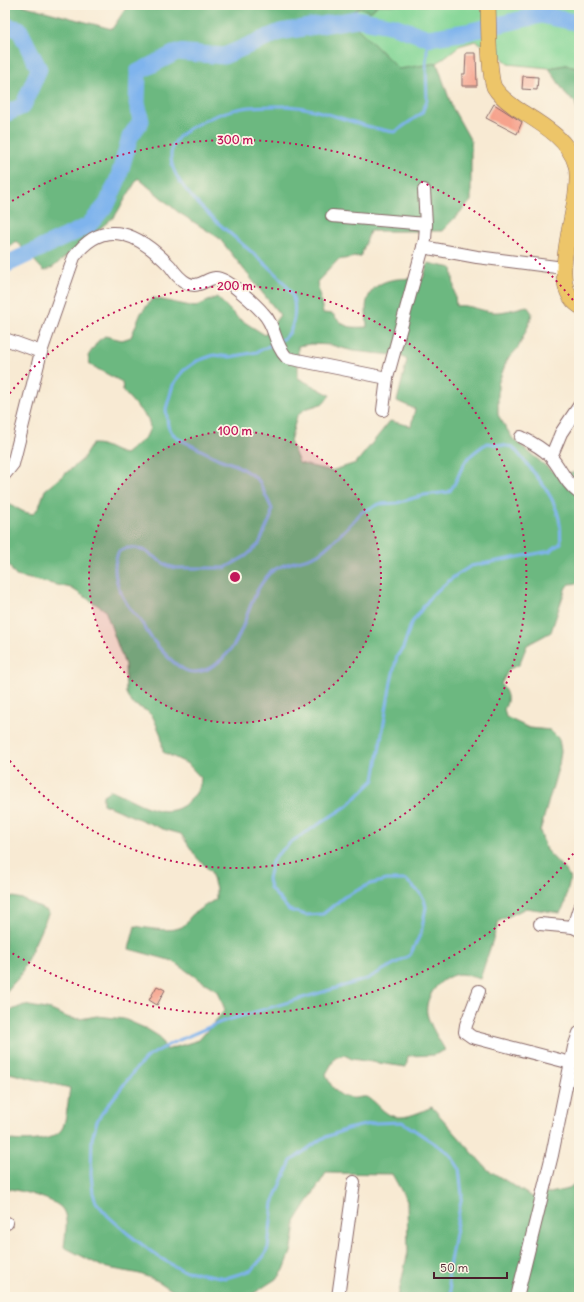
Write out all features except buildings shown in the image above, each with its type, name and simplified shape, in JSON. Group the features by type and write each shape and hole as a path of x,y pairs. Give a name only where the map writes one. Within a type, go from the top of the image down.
{"main road":[{"path":"488,6 493,82 498,93 506,101 546,128 564,144 570,152 576,166 578,191 564,268 565,285 569,297 579,306"}],"street":[{"path":"383,410 387,378 423,247 426,224 424,190"},
{"path":"332,216 426,224"},
{"path":"5,474 41,352 74,257 81,248 97,236 118,232 128,234 144,245 186,283 198,285 216,277 226,280 264,313 270,322 279,350 287,358 387,378"},
{"path":"423,247 476,257 564,268"},
{"path":"5,339 41,352"},
{"path":"550,457 561,433 579,406"},
{"path":"521,437 538,446 550,457 570,487 579,493"},
{"path":"540,924 576,929 579,908"},
{"path":"479,991 466,1025 465,1032 472,1037 571,1063"},
{"path":"517,1297 552,1155 571,1063 579,1033"},
{"path":"338,1297 354,1182"}],"green space":[{"path":"5,5 22,5 112,29 128,5 378,5 370,12 360,7 353,12 352,23 399,69 437,63 452,107 471,141 471,201 442,231 370,231 361,256 338,260 317,282 323,313 333,314 344,325 352,327 367,327 367,301 376,287 390,280 407,278 423,279 428,263 452,268 456,306 465,306 497,312 527,306 532,313 530,322 518,348 507,360 498,384 498,415 513,439 553,472 579,473 579,583 570,584 566,587 551,632 527,645 519,665 509,669 501,684 507,696 507,702 504,709 506,717 529,728 550,730 559,739 561,751 559,765 540,831 546,850 566,871 570,879 564,906 560,913 526,908 499,921 480,979 459,974 446,979 435,988 428,1000 427,1014 432,1028 445,1050 434,1055 408,1056 406,1067 352,1059 344,1055 335,1058 326,1074 332,1086 338,1093 351,1098 369,1098 385,1112 393,1116 404,1117 416,1114 432,1107 487,1169 532,1197 568,1189 579,1180 579,1297 398,1297 408,1252 407,1201 392,1174 326,1173 295,1222 291,1252 284,1270 279,1277 248,1297 182,1297 158,1281 140,1274 103,1267 64,1247 66,1218 63,1210 59,1206 53,1202 36,1196 5,1188 5,1139 28,1141 45,1139 59,1132 64,1123 70,1088 5,1072 5,1013 24,1005 51,1010 69,1018 80,1019 97,1016 124,1019 147,1029 160,1037 166,1050 199,1040 225,1010 218,991 173,961 129,949 135,926 163,930 179,928 195,913 216,899 216,889 211,872 197,858 181,834 163,829 103,804 103,795 111,790 150,808 169,811 179,808 188,802 199,788 201,778 188,764 163,752 161,735 153,717 147,711 131,703 126,693 125,665 105,610 71,588 16,576 11,569 5,552 5,504 9,504 24,512 33,514 39,507 45,490 82,460 92,444 105,446 125,454 146,437 150,428 148,419 123,391 122,382 90,365 88,356 98,341 105,336 122,340 131,337 141,313 153,298 195,307 217,297 238,318 265,335 280,315 219,238 178,212 138,178 115,216 52,268 44,271 16,241 5,250","holes":["311,344 331,345 353,351 401,356 407,360 397,401 415,409 411,426 390,421 356,463 331,471 299,463 290,441 297,416 305,409 324,403 330,395 298,378 298,346"]},
{"path":"378,5 575,5 579,7 579,69 566,65 549,68 508,64 497,52 475,41 459,46 437,63 399,70 352,23 352,12 360,7 370,12"},
{"path":"566,65 579,69 579,117 575,102 567,96 549,68"},
{"path":"5,895 22,899 49,912 20,976 5,993"}],"waterway":[{"path":"5,265 88,226 107,204 118,179 130,137 141,121 137,103 138,72 177,52 224,56 280,32 357,19 394,26 428,38 467,32 541,15 579,23"},
{"path":"5,26 19,29 39,69 23,106 5,114"},
{"path":"281,340 289,334 293,322 294,300 292,295 280,278 207,213 185,189 173,166 173,145 192,127 204,121 225,112 258,106 299,107 326,113 366,126 395,132 422,113 427,100 426,63 428,38"},
{"path":"275,343 257,352 230,357 214,355 197,361 183,371 173,385 166,409 168,426 172,433 179,439 219,459 236,465 259,481 272,509 271,517 259,544 246,556 225,568 176,568 168,566 145,551 136,548 127,548 119,551 116,560 116,578 122,596 155,643 180,667 190,672 199,672 208,669 221,660 238,638 259,587 273,571 279,567 318,554 335,540 362,512 379,504 397,503 424,495 449,492 466,461 487,443 513,447 542,483 558,513 561,543 550,551 471,566 455,576 432,595 411,624 403,648 397,656 374,780 347,806 291,842 272,862 268,879 270,888 289,910 306,915 323,914 344,897 370,884 387,880 406,880 419,892 424,899 426,907 421,933 410,955 367,979 221,1022 170,1044 147,1057 135,1070 97,1121 92,1139 91,1174 93,1193 96,1202 108,1216 157,1256 181,1270 226,1278 252,1270 264,1256 268,1248 273,1203 291,1161 321,1139 347,1129 374,1123 402,1122 449,1153 459,1168 462,1195 448,1276 451,1295 454,1297"}]}
